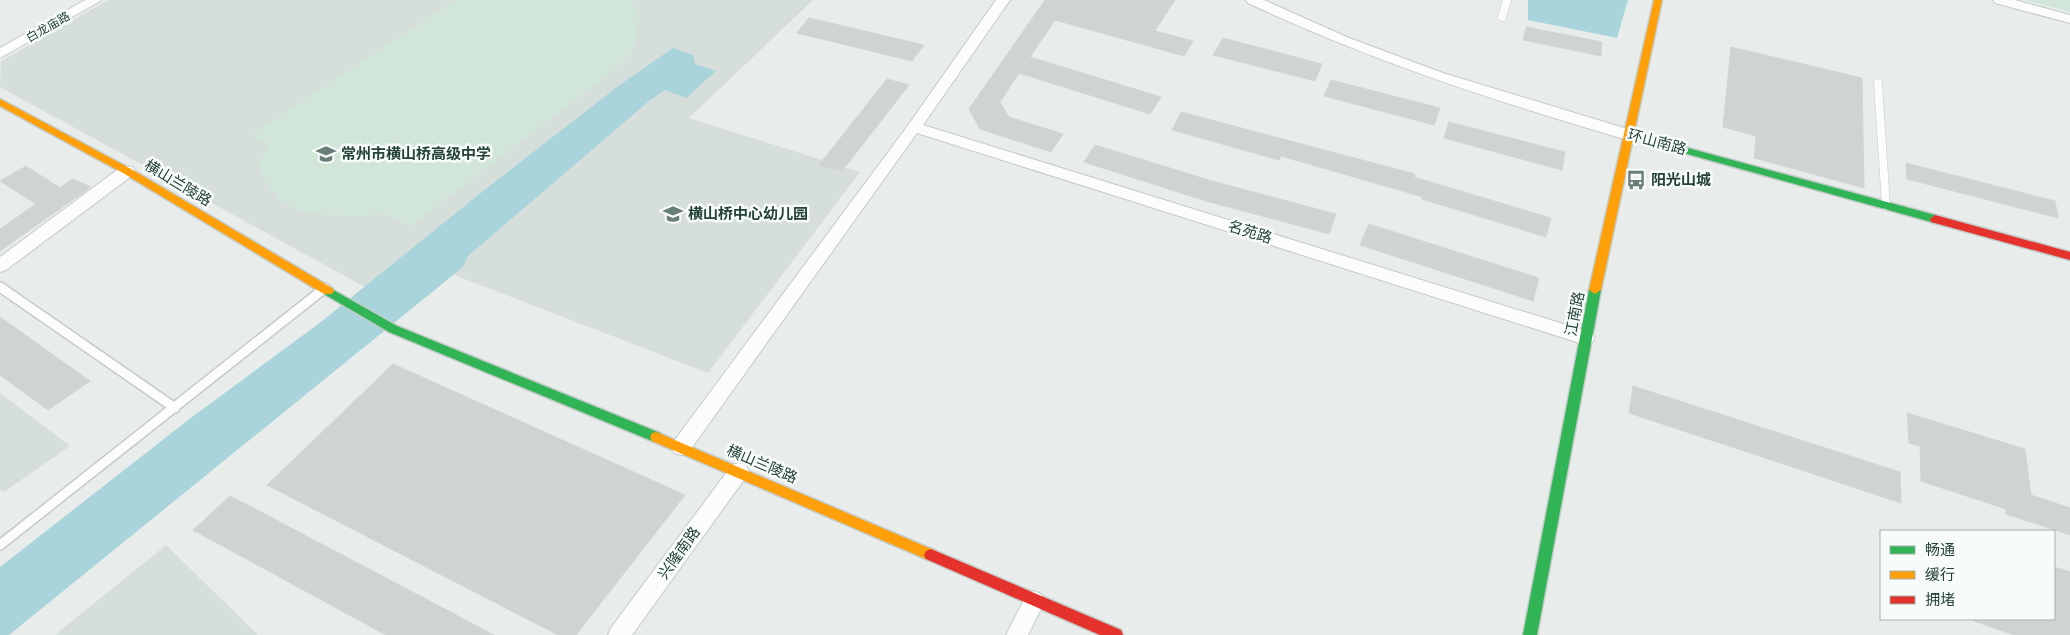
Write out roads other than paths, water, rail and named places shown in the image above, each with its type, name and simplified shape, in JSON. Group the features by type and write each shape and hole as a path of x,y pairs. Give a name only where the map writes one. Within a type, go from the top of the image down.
{"street":[{"name":"白龙庙路","path":"0,54 95,0"},
{"path":"681,447 914,127 1003,0"},
{"name":"环山南路","path":"1253,0 1282,14 1382,55 1522,104 2070,256"},
{"name":"江南路","path":"1530,635 1586,338 1658,0"},
{"path":"2000,0 2070,19"},
{"name":"横山兰陵路","path":"0,102 127,171 393,329 739,470 1034,601 1116,635"},
{"name":"名苑路","path":"914,127 1586,338"},
{"path":"0,266 127,171"},
{"name":"兴隆南路","path":"619,635 739,470"},
{"path":"1017,635 1034,601"}],"lane":[{"path":"1502,17 1507,0"},
{"path":"1878,83 1886,206"},
{"path":"0,286 175,408"},
{"path":"0,545 325,288"}],"water":[{"path":"1528,0 1628,0 1617,38 1528,20"},
{"path":"673,48 693,55 695,64 716,71 686,98 665,90 649,101 468,256 463,267 9,635 0,635 0,567 192,417 317,325 483,191 617,87"}],"place":[{"name":"常州市横山桥高级中学","path":"326,154"},
{"name":"阳光山城","path":"1636,180"},
{"name":"横山桥中心幼儿园","path":"673,214"}]}
